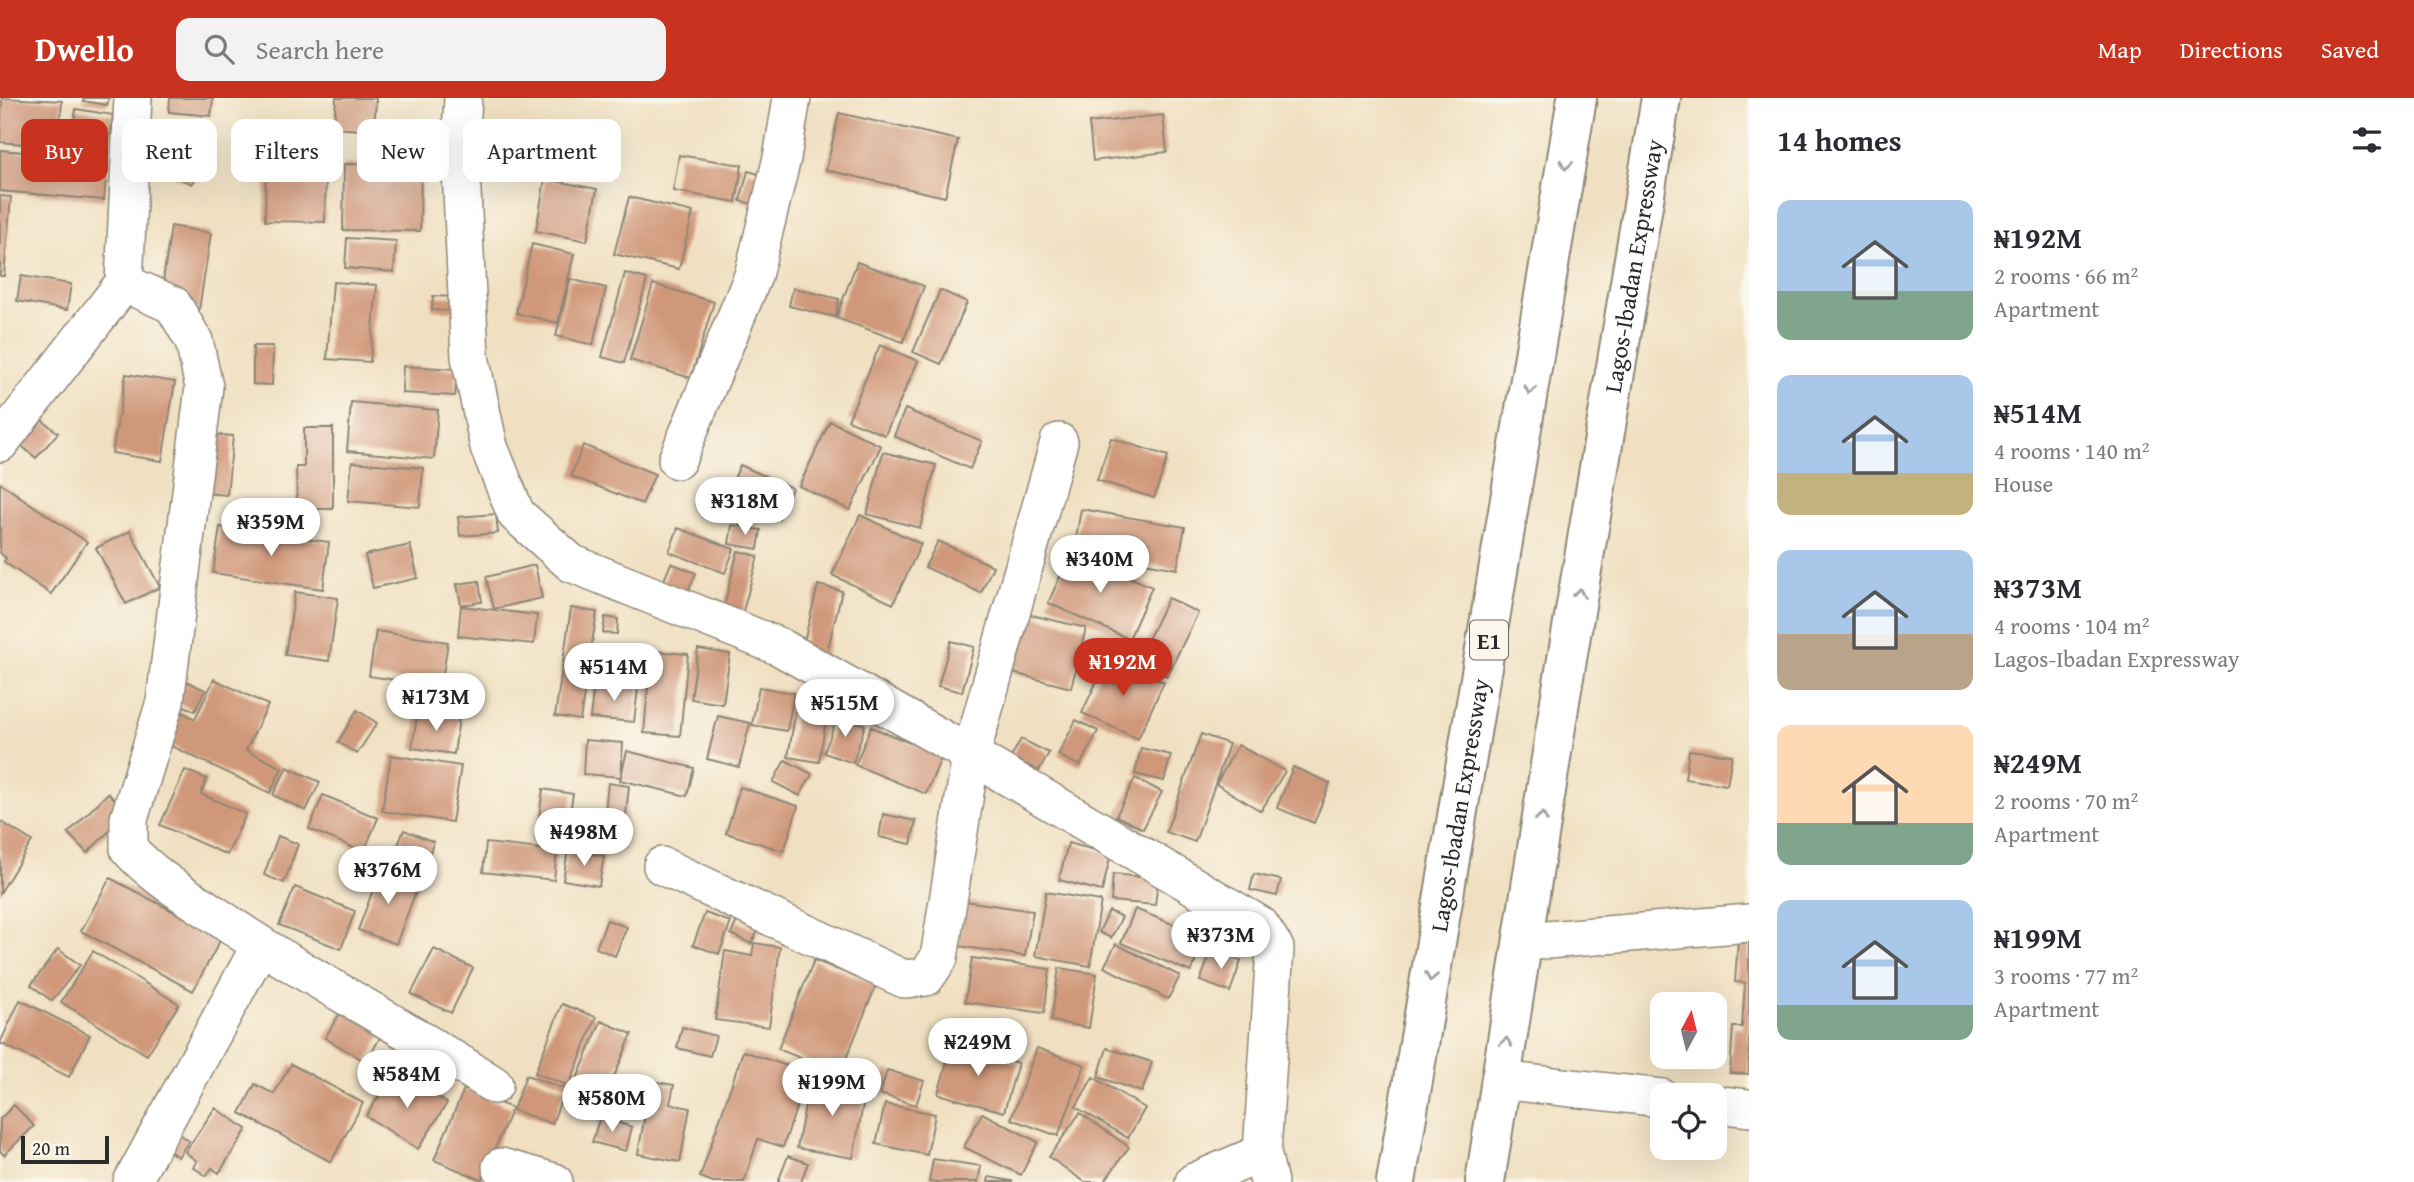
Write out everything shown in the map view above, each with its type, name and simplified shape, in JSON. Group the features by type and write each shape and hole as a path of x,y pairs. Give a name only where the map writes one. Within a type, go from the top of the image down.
{"highway":[{"name":"Lagos-Ibadan Expressway","path":"1396,1182 1577,98"},
{"name":"Lagos-Ibadan Expressway","path":"1485,1182 1661,98"}],"street":[{"path":"0,443 124,283 133,98"},
{"path":"463,98 460,150 470,357 489,447 516,514 571,563 780,647 971,755 1260,925 1275,948 1276,970 1265,1168 1194,1182"},
{"path":"677,460 753,276 782,158 792,98"},
{"path":"124,283 173,305 194,341 204,387 165,702 129,819 129,849 144,867 260,946 430,1043 494,1085"},
{"path":"662,866 904,979 926,976 939,958 971,755 1059,442"},
{"path":"1523,942 1749,923"},
{"path":"132,1182 260,946"},
{"path":"1500,1080 1650,1097"},
{"path":"1727,1105 1749,1108"},
{"path":"501,1167 554,1182"}],"building":[{"path":"2,98 62,101 60,119 21,119 21,144 0,142"},
{"path":"84,98 109,98 107,105 83,101"},
{"path":"170,98 213,98 211,116 169,112"},
{"path":"336,98 376,98 375,119 357,119 357,130 343,129 343,119 335,119"},
{"path":"76,109 113,115 108,148 108,119 74,119"},
{"path":"839,113 958,140 945,197 826,170"},
{"path":"1163,115 1167,152 1093,161 1089,123"},
{"path":"0,150 21,152 21,182 106,182 104,200 0,191"},
{"path":"679,155 742,165 736,202 673,191"},
{"path":"344,164 357,164 357,182 421,182 420,231 343,230"},
{"path":"748,171 766,176 758,205 740,201"},
{"path":"266,182 326,182 325,222 265,221"},
{"path":"544,182 561,182 597,189 587,241 536,231"},
{"path":"0,196 11,197 4,276 0,276"},
{"path":"629,197 693,212 679,269 614,254"},
{"path":"171,226 211,233 199,310 179,307 162,288"},
{"path":"347,238 396,241 394,272 345,268"},
{"path":"532,244 574,254 558,323 516,313"},
{"path":"857,262 924,286 903,342 836,318"},
{"path":"625,273 647,279 624,363 602,357"},
{"path":"21,276 71,284 67,310 17,301"},
{"path":"570,279 606,288 593,345 556,336"},
{"path":"333,282 377,285 370,362 327,359"},
{"path":"653,284 714,302 691,378 630,360"},
{"path":"793,288 839,299 835,317 789,306"},
{"path":"940,290 967,302 941,364 913,352"},
{"path":"433,296 455,297 455,311 432,310"},
{"path":"880,345 918,361 885,435 848,420"},
{"path":"253,346 273,346 272,385 253,384"},
{"path":"403,366 457,369 455,396 402,393"},
{"path":"126,374 175,382 162,461 112,453"},
{"path":"351,402 438,410 434,459 347,451"},
{"path":"905,409 982,441 970,469 894,436"},
{"path":"38,417 58,433 36,458 17,442"},
{"path":"830,421 881,446 850,510 799,486"},
{"path":"304,428 333,428 333,509 297,509 296,467 304,467"},
{"path":"210,434 233,436 227,495 204,493"},
{"path":"1111,438 1168,456 1154,498 1097,480"},
{"path":"583,445 655,474 642,504 571,476"},
{"path":"883,452 936,465 920,528 867,514"},
{"path":"352,462 423,468 420,507 348,501"},
{"path":"740,465 792,488 779,519 726,497"},
{"path":"0,483 87,542 51,594 4,562 6,558 0,553"},
{"path":"1081,509 1185,527 1177,569 1074,550"},
{"path":"496,514 498,533 460,536 458,517"},
{"path":"860,515 921,544 893,604 832,575"},
{"path":"732,525 761,530 758,549 729,544"},
{"path":"220,527 329,542 323,589 213,573"},
{"path":"678,528 734,549 725,573 669,552"},
{"path":"130,531 160,587 126,604 96,548"},
{"path":"938,541 993,566 981,593 925,567"},
{"path":"410,545 418,578 373,588 365,555"},
{"path":"738,551 758,556 740,622 721,617"},
{"path":"1071,552 1152,587 1129,639 1048,603"},
{"path":"671,563 696,573 687,594 662,585"},
{"path":"535,565 542,598 494,609 486,577"},
{"path":"479,581 482,602 461,605 457,584"},
{"path":"818,585 842,591 825,660 801,654"},
{"path":"295,592 338,598 329,661 285,655"},
{"path":"1168,598 1198,613 1167,676 1137,662"},
{"path":"461,606 537,615 534,644 458,636"},
{"path":"571,608 597,612 580,720 555,716"},
{"path":"1023,613 1086,628 1071,688 1009,672"},
{"path":"605,617 618,619 617,634 603,633"},
{"path":"376,631 448,642 441,687 369,676"},
{"path":"951,641 974,647 962,692 938,686"},
{"path":"698,649 730,654 723,704 691,699"},
{"path":"651,651 688,654 680,736 644,733"},
{"path":"1108,657 1164,682 1138,739 1082,713"},
{"path":"182,679 205,690 195,711 172,700"},
{"path":"214,679 268,705 246,750 282,768 270,793 163,742 178,710 195,719"},
{"path":"594,684 638,688 634,722 590,718"},
{"path":"759,687 794,693 787,731 752,725"},
{"path":"797,703 828,708 819,762 788,757"},
{"path":"357,710 377,723 357,754 338,742"},
{"path":"418,711 459,718 454,754 412,748"},
{"path":"838,715 865,725 853,763 824,753"},
{"path":"718,716 750,723 739,767 707,759"},
{"path":"1076,720 1098,731 1080,766 1058,755"},
{"path":"871,727 942,756 926,794 855,765"},
{"path":"1201,734 1229,744 1195,842 1166,832"},
{"path":"1021,739 1049,753 1039,771 1011,757"},
{"path":"585,740 623,743 621,777 583,774"},
{"path":"1238,745 1285,771 1261,811 1216,784"},
{"path":"1141,748 1171,755 1164,781 1135,774"},
{"path":"1689,750 1732,755 1727,785 1685,779"},
{"path":"627,751 694,768 687,796 620,780"},
{"path":"391,755 461,766 452,822 382,811"},
{"path":"785,760 812,774 800,796 773,782"},
{"path":"287,767 320,782 306,811 273,795"},
{"path":"1293,767 1330,783 1314,823 1277,808"},
{"path":"185,770 207,779 201,794 246,814 227,855 160,825"},
{"path":"1135,778 1162,792 1143,829 1116,816"},
{"path":"608,783 629,786 622,851 601,849"},
{"path":"740,787 798,806 784,851 726,833"},
{"path":"543,789 573,794 565,843 536,839"},
{"path":"108,793 128,813 87,853 68,833"},
{"path":"323,795 378,818 364,852 309,829"},
{"path":"883,814 916,821 911,844 879,837"},
{"path":"0,821 32,841 0,893"},
{"path":"404,830 434,842 419,879 389,867"},
{"path":"278,836 298,844 284,883 264,875"},
{"path":"486,843 557,851 554,880 483,872"},
{"path":"1068,843 1111,854 1102,891 1059,880"},
{"path":"568,850 604,856 599,886 563,880"},
{"path":"381,869 419,883 396,944 358,930"},
{"path":"1113,874 1158,879 1155,905 1111,901"},
{"path":"1254,874 1281,880 1277,896 1250,890"},
{"path":"110,878 222,937 193,991 81,931"},
{"path":"295,887 355,911 341,949 279,925"},
{"path":"1046,892 1101,901 1090,966 1035,956"},
{"path":"965,901 1033,911 1025,956 958,946"},
{"path":"1135,909 1205,937 1191,972 1121,943"},
{"path":"1109,911 1122,917 1111,938 1099,932"},
{"path":"705,913 731,922 719,954 693,945"},
{"path":"1202,915 1226,926 1219,941 1195,931"},
{"path":"607,920 627,927 615,956 596,948"},
{"path":"737,921 758,931 751,944 731,934"},
{"path":"1738,941 1749,942 1749,1074 1730,1073 1733,1027 1742,1027 1745,983 1735,982"},
{"path":"754,943 780,947 769,1027 715,1020 725,951 752,956"},
{"path":"1116,944 1180,976 1168,999 1104,967"},
{"path":"58,949 80,965 52,1001 31,985"},
{"path":"434,949 473,968 451,1013 411,994"},
{"path":"1212,949 1241,961 1230,992 1200,981"},
{"path":"93,951 179,1004 147,1055 61,1002"},
{"path":"972,958 1050,969 1044,1013 965,1002"},
{"path":"814,960 876,985 840,1074 778,1049"},
{"path":"1059,968 1097,974 1089,1028 1051,1021"},
{"path":"20,1000 90,1035 69,1077 0,1043"},
{"path":"562,1004 596,1017 569,1086 535,1073"},
{"path":"343,1008 384,1031 366,1062 325,1038"},
{"path":"601,1021 632,1034 603,1103 572,1091"},
{"path":"682,1027 716,1036 710,1056 677,1048"},
{"path":"952,1044 1018,1063 1004,1112 938,1094"},
{"path":"1037,1048 1085,1065 1058,1136 1011,1119"},
{"path":"1107,1048 1152,1062 1142,1092 1098,1077"},
{"path":"743,1051 808,1073 783,1147 758,1139 744,1182 713,1182 700,1177"},
{"path":"291,1064 363,1103 331,1162 240,1113 255,1084 274,1094"},
{"path":"396,1070 447,1103 418,1149 366,1116"},
{"path":"887,1070 924,1081 916,1105 880,1094"},
{"path":"526,1075 565,1089 552,1124 513,1110"},
{"path":"1093,1077 1145,1108 1128,1138 1076,1107"},
{"path":"810,1079 866,1089 853,1158 797,1148"},
{"path":"651,1081 674,1085 670,1104 690,1108 680,1162 638,1154"},
{"path":"464,1089 512,1108 482,1180 434,1160"},
{"path":"885,1104 935,1114 927,1155 876,1144"},
{"path":"14,1105 34,1126 4,1155 0,1151 0,1119"},
{"path":"215,1108 247,1129 219,1173 212,1168 206,1176 193,1167 197,1161 185,1152"},
{"path":"982,1113 1038,1142 1021,1175 964,1147"},
{"path":"1080,1113 1129,1147 1104,1182 1085,1182 1049,1157"},
{"path":"600,1117 632,1127 626,1151 592,1142"},
{"path":"174,1131 189,1141 178,1157 164,1147"},
{"path":"788,1156 808,1163 801,1182 778,1182"},
{"path":"933,1159 981,1166 978,1182 929,1182"},
{"path":"989,1177 1012,1181 1012,1182 988,1182"}]}
